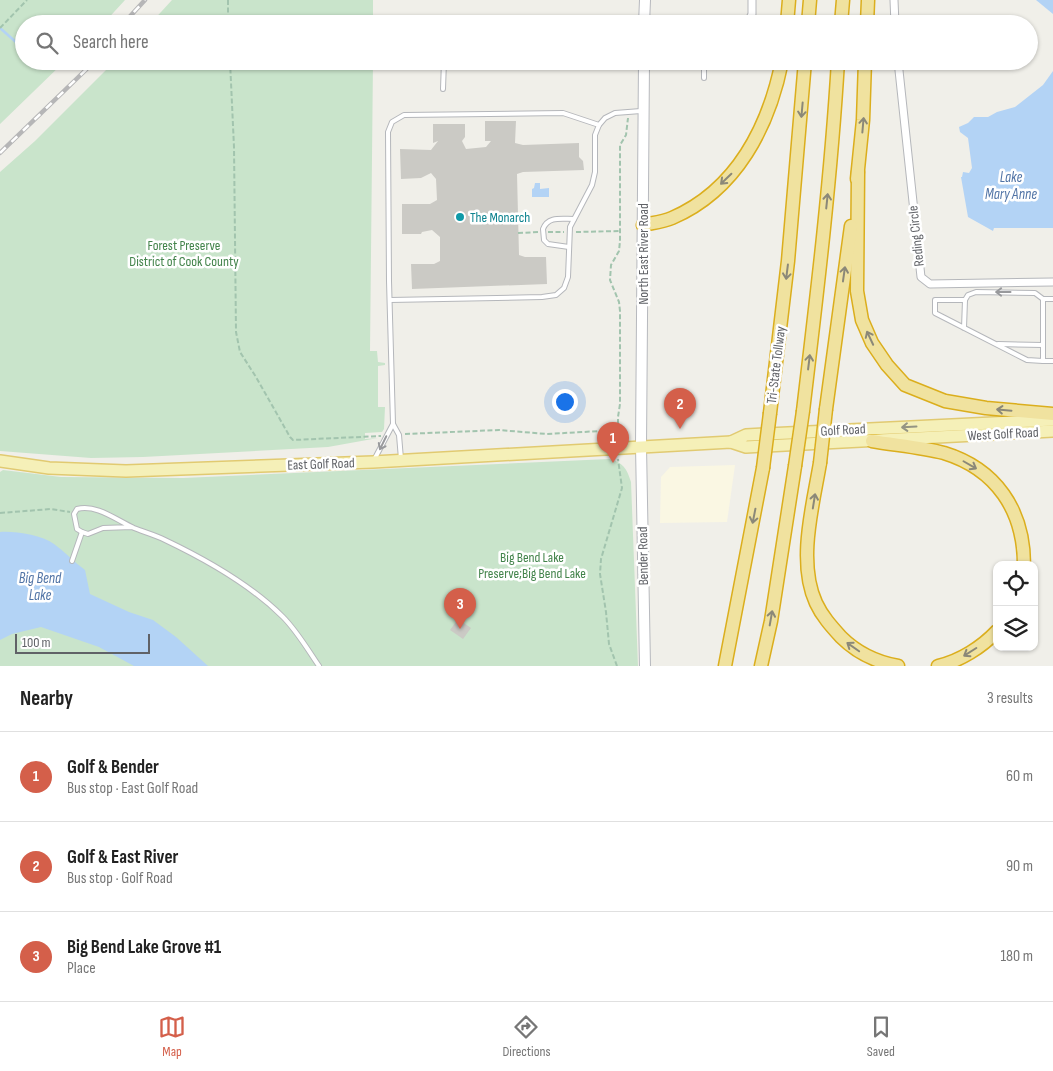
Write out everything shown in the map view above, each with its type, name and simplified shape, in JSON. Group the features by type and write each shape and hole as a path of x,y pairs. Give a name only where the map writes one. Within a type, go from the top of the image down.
{"highway":[{"path":"787,15 788,0"},
{"path":"809,15 810,0"},
{"path":"841,15 842,0"},
{"path":"867,15 868,0"},
{"path":"643,225 670,219 691,208 715,189 735,169 755,140 770,106 780,70"},
{"name":"Tri-State Tollway","path":"725,666 763,468 788,261 805,70"},
{"path":"761,666 771,621 803,411 833,136 837,70"},
{"path":"865,70 863,120 858,172 808,542 808,572 815,602 828,623 846,642 867,656 898,666"},
{"path":"858,172 857,291 862,320 872,343 887,366 905,384 946,401 986,408 1053,414"},
{"path":"872,441 942,453 969,463 992,480 1007,499 1017,518 1024,546 1024,561"},
{"path":"938,666 961,658 986,642 993,635"}],"main road":[{"name":"West Golf Road","path":"958,424 1053,420"},
{"name":"Golf Road","path":"731,442 746,435 958,424"},
{"name":"West Golf Road","path":"953,436 1053,431"},
{"name":"Golf Road","path":"641,446 731,442 746,447 953,436"},
{"name":"East Golf Road","path":"0,461 49,468 126,470 373,462 641,446"}],"street":[{"path":"644,0 644,15"},
{"path":"751,15 752,0"},
{"path":"894,0 895,15"},
{"name":"North East River Road","path":"641,446 644,308 644,70"},
{"name":"Reding Circle","path":"899,70 921,277 930,284 1053,282"},
{"name":"Bender Road","path":"641,446 645,666"}],"lane":[{"path":"443,89 444,70"},
{"path":"704,70 704,78"},
{"path":"390,300 542,297 556,295 564,288 568,277 570,227 592,185 595,172 595,135 599,125 605,118 615,113 644,111"},
{"path":"401,460 399,435 393,424 388,132 392,122 404,116 563,113 599,125"},
{"path":"569,247 548,244 544,240 543,229 549,220 555,218 574,219"},
{"path":"964,328 965,300 968,295 976,292 1035,293 1043,300 1053,300"},
{"path":"965,300 935,300 935,313 1027,360 1053,361"},
{"path":"1043,300 1043,361"},
{"path":"996,344 1043,345"},
{"path":"373,462 393,424"},
{"path":"132,527 103,528 88,534 77,529 74,514 77,509 85,507 100,511 164,540 232,577 258,594 284,618 319,666"},
{"path":"72,561 82,532"}],"path":[{"path":"0,28 27,0"},
{"path":"228,0 228,15"},
{"path":"230,70 235,157 236,332 240,352 290,438 293,440 382,436"},
{"path":"408,434 499,430 547,434 618,430 620,404 620,312 617,294 610,280 611,265 619,251 620,145 626,134 627,124"},
{"path":"617,666 608,644 606,612 600,574 601,559 622,488 618,461"},
{"path":"0,513 51,509 74,514"}],"shaded area":[{"path":"735,465 727,522 660,523 661,477 670,467"}],"green space":[{"path":"0,0 125,0 111,15 15,15 15,70 56,70 0,124"},
{"path":"172,0 373,0 373,15 158,15"},
{"name":"Forest Preserve District of Cook County","path":"106,70 373,70 370,351 377,351 378,362 385,363 385,365 378,366 378,407 385,407 384,429 382,432 365,433 365,439 378,438 328,447 143,457 91,458 0,451 0,172 35,141"},
{"name":"Big Bend Lake Preserve;Big Bend Lake","path":"609,459 618,462 624,467 631,482 638,666 0,666 0,472 3,470 61,477 183,478"}],"water":[{"path":"1036,0 1053,0 1053,14"},
{"name":"Lake Mary Anne","path":"1053,71 1053,228 994,228 993,231 968,217 961,177 963,172 969,173 972,168 968,138 960,132 959,127 968,123 974,117 988,117 997,112 1015,107 1043,85"},
{"path":"535,183 540,183 540,189 549,188 549,197 532,197 532,189"},
{"name":"Big Bend Lake","path":"0,532 28,534 54,544 85,570 90,594 129,612 153,620 176,637 208,666 134,666 99,647 41,627 12,634 0,640"}],"building":[{"name":"The Monarch","path":"485,121 516,121 515,143 523,145 579,143 579,157 583,161 584,170 523,172 517,174 519,255 525,257 546,257 547,284 412,289 411,264 434,264 440,261 440,237 432,230 422,232 421,234 402,234 402,204 430,204 437,200 436,179 431,173 421,178 401,179 400,149 431,150 438,141 433,143 433,124 465,124 465,137 462,141 466,149 486,147 491,141 485,141"},
{"path":"458,619 471,628 463,639 450,630"}],"waterway":[{"path":"0,28 15,41"}],"railway":[{"path":"131,15 145,0"},
{"path":"0,153 86,70"}],"place":[{"name":"The Monarch","path":"460,217"},
{"name":"Golf & East River","path":"680,429"},
{"name":"Golf & Bender","path":"613,463"},
{"name":"Big Bend Lake Grove #1","path":"460,629"}]}
